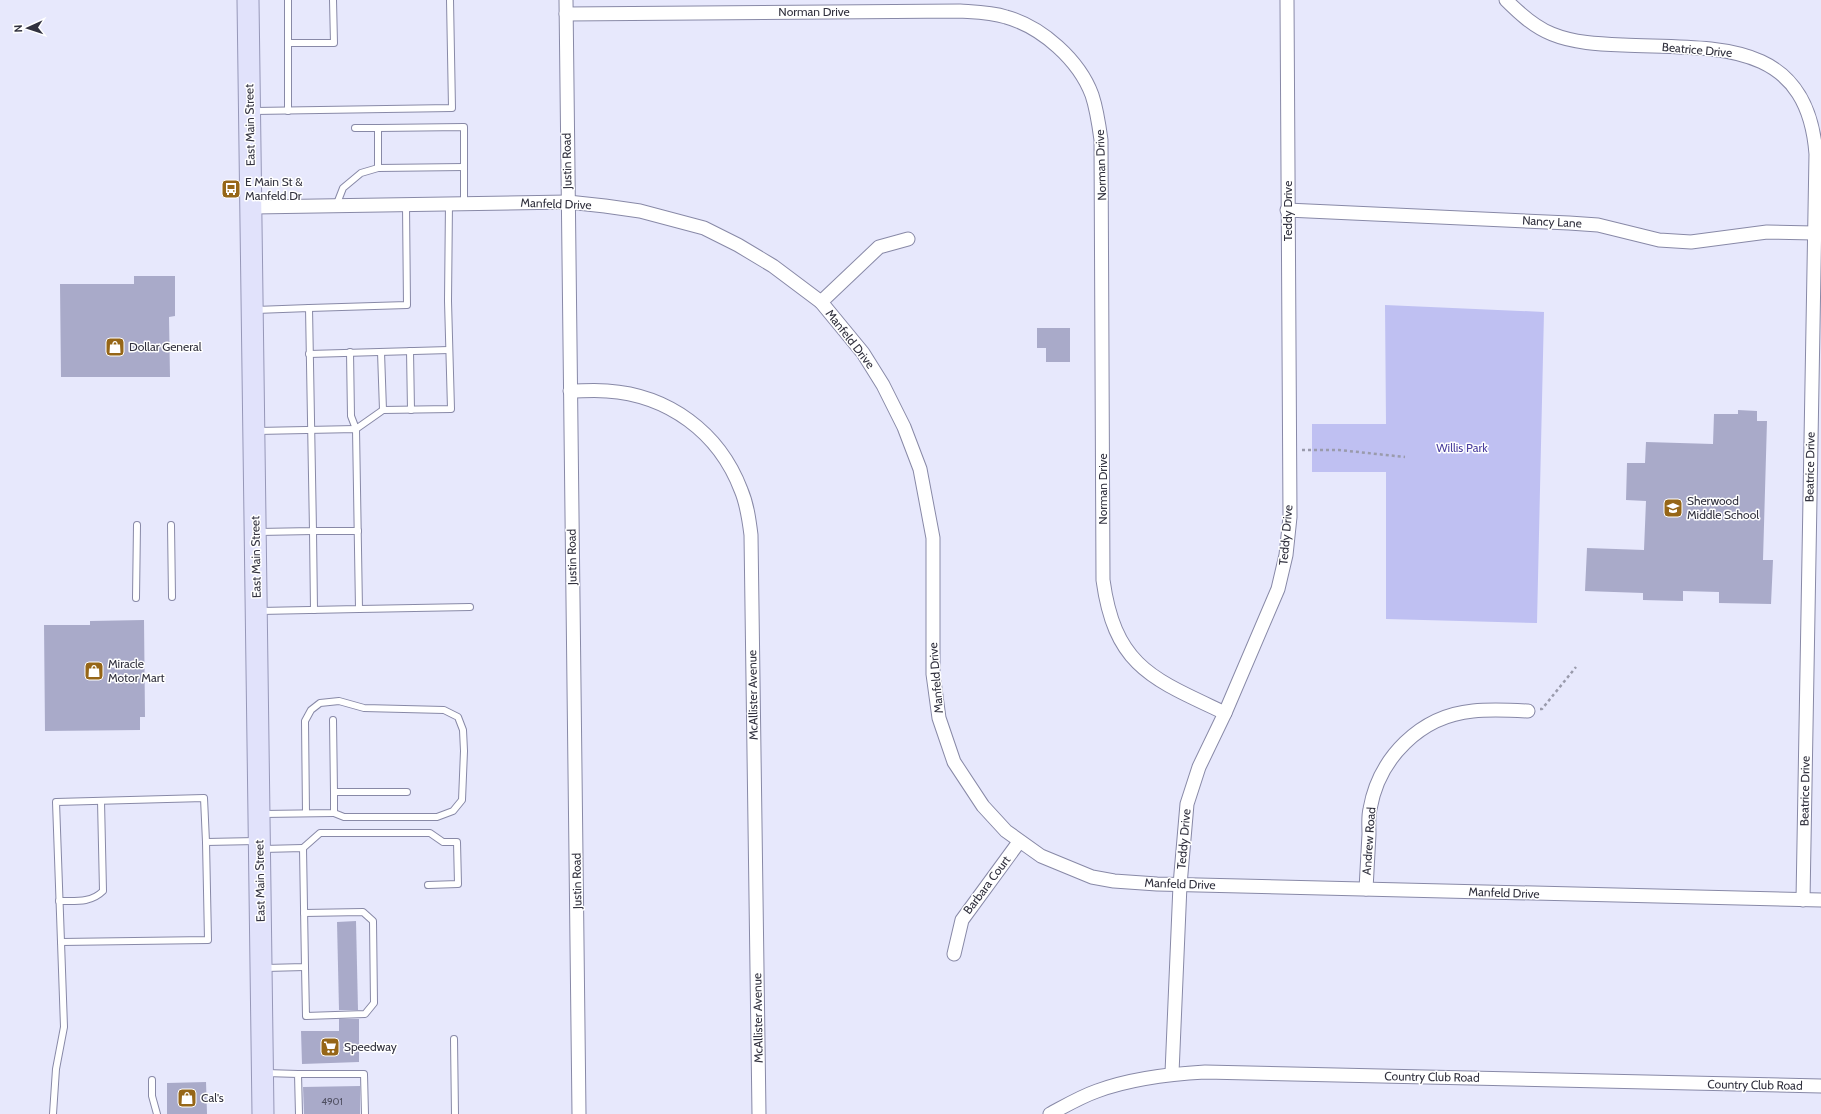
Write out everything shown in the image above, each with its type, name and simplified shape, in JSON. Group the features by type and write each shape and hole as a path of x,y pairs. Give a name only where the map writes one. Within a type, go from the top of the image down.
{"main road":[{"name":"East Main Street","path":"248,0 263,1114"}],"street":[{"name":"Justin Road","path":"566,0 579,1114"},
{"name":"Teddy Drive","path":"1172,1073 1180,885 1187,804 1199,767 1225,713 1260,633 1280,582 1286,555 1290,517 1287,0"},
{"name":"Beatrice Drive","path":"1506,0 1536,26 1551,34 1570,40 1594,44 1731,51 1757,58 1774,69 1789,82 1797,92 1810,115 1816,154 1803,900"},
{"name":"Norman Drive","path":"566,14 981,12 1006,17 1029,26 1063,52 1081,73 1092,94 1098,117 1101,140 1103,580 1107,604 1121,641 1132,658 1152,676 1167,686 1225,713"},
{"name":"Manfeld Drive","path":"251,207 568,202 640,211 704,228 738,245 773,266 821,302 863,352 883,385 904,427 920,469 928,504 933,538 934,674 939,718 954,762 984,806 1006,831 1019,842 1041,856 1092,877 1114,881 1180,885 1366,888 1821,900"},
{"name":"Nancy Lane","path":"1288,210 1598,225 1659,240 1691,242 1767,232 1814,233"},
{"path":"821,302 879,247 908,239"},
{"name":"McAllister Avenue","path":"570,391 606,391 629,394 654,401 678,412 709,438 722,453 729,464 741,490 748,510 751,535 760,1114"},
{"name":"Andrew Road","path":"1366,888 1370,810 1376,790 1391,757 1418,731 1435,721 1471,711 1490,709 1528,711"},
{"name":"Barbara Court","path":"954,954 962,920 1019,842"},
{"name":"Country Club Road","path":"1050,1114 1096,1091 1123,1083 1172,1073 1206,1072 1821,1086"}],"lane":[{"path":"288,0 288,111"},
{"path":"288,43 334,43 333,0"},
{"path":"250,111 452,108 450,0"},
{"path":"355,128 464,127 464,203"},
{"path":"378,128 378,168"},
{"path":"336,206 343,188 361,174 378,168 464,167"},
{"path":"254,431 356,429 383,410 451,409 449,350 449,203"},
{"path":"252,310 407,305 406,205"},
{"path":"309,308 314,610"},
{"path":"310,354 449,350"},
{"path":"410,351 411,410"},
{"path":"350,352 351,416 356,429 360,609"},
{"path":"381,352 383,410"},
{"path":"136,598 137,525"},
{"path":"170,526 172,597"},
{"path":"255,532 358,531"},
{"path":"256,611 470,607"},
{"path":"259,814 334,813 344,817 437,817 453,811 462,800 464,751 463,730 458,717 444,710 364,708 339,701 320,703 311,710 305,721 306,813"},
{"path":"333,720 334,813"},
{"path":"334,792 407,792"},
{"path":"53,1114 56,1069 64,1027 56,802 204,798 208,940 61,942"},
{"path":"59,901 87,901 97,897 103,891 101,801"},
{"path":"206,842 303,848 320,833 430,833 443,842 457,842 458,884 428,885"},
{"path":"303,848 304,914 306,1016 365,1014 374,1003 373,921 363,912 304,914"},
{"path":"261,968 305,967"},
{"path":"454,1039 455,1114"},
{"path":"263,1072 298,1074 364,1074 365,1114"},
{"path":"298,1074 299,1114"},
{"path":"152,1080 152,1096 156,1114"}],"path":[{"path":"1289,451 1339,450 1406,457"},
{"path":"1528,711 1542,709 1576,667"}],"green space":[{"name":"Willis Park","path":"1385,305 1544,312 1537,623 1386,619 1386,472 1312,472 1312,424 1386,424"}],"building":[{"name":"Dollar General","path":"134,276 175,276 175,316 169,317 170,377 61,377 60,284 134,284"},
{"path":"1037,328 1070,328 1070,362 1046,362 1046,348 1037,348"},
{"path":"1738,410 1757,411 1757,421 1767,421 1763,560 1773,560 1771,604 1719,603 1719,592 1683,591 1683,601 1643,600 1643,593 1585,591 1587,548 1644,550 1646,501 1626,500 1627,463 1645,463 1646,442 1713,444 1714,414 1738,414"},
{"name":"Miracle Motor Mart","path":"144,620 145,717 140,717 140,730 45,731 44,625 90,625 90,621"},
{"path":"356,921 358,1010 339,1010 337,922"},
{"name":"Speedway","path":"339,1019 359,1019 359,1062 302,1064 301,1031 339,1031"},
{"name":"Cal's","path":"206,1082 207,1114 167,1114 167,1083"},
{"name":"Speedway","path":"360,1086 360,1114 304,1114 303,1087"}],"place":[{"name":"E Main St & Manfeld Dr","path":"231,189"},
{"name":"Dollar General","path":"115,347"},
{"name":"Sherwood Middle School","path":"1673,508"},
{"name":"Miracle Motor Mart","path":"94,671"},
{"name":"Speedway","path":"330,1047"},
{"name":"Cal's","path":"187,1098"}]}
